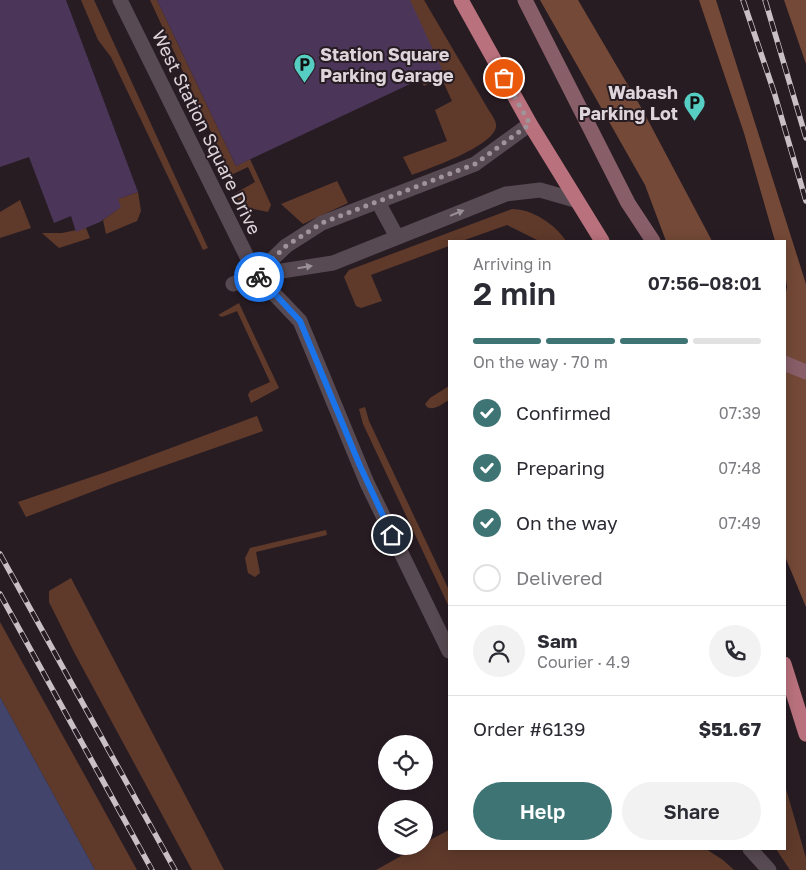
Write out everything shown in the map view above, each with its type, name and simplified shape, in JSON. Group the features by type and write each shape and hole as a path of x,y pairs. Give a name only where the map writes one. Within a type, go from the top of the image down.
{"main road":[{"path":"461,0 530,124 601,240"},
{"path":"786,670 806,734"}],"street":[{"name":"West Station Square Drive","path":"120,0 256,275 300,321 367,483 448,650"},
{"path":"525,0 628,202 652,240"},
{"path":"256,275 286,246 322,223 475,164 530,124"},
{"path":"233,284 256,275 333,262 506,194 540,190 575,200"},
{"path":"378,202 397,237"},
{"path":"786,364 806,372"},
{"path":"751,850 769,870"}],"shaded area":[{"path":"81,0 94,0 208,248 203,250 111,57 98,40"},
{"path":"150,0 157,0 236,166 250,159 271,205 268,212 252,209 244,205 234,194 255,182 248,167 231,175"},
{"path":"410,0 424,0 494,118 496,125 492,135 484,142 459,156 412,175 403,157 447,141 435,110 452,101 441,77 424,86 420,79"},
{"path":"540,0 578,0 642,109 711,240 666,240 645,185"},
{"path":"699,0 716,0 806,284 806,607 786,559 786,240 775,240 744,133"},
{"path":"784,0 806,0 806,64"},
{"path":"337,181 348,203 303,224 281,204"},
{"path":"138,192 141,211 137,221 106,234 103,220 118,209 118,199"},
{"path":"20,200 31,228 0,238 0,212"},
{"path":"512,209 535,215 549,223 565,240 537,240 507,225 465,240 448,240 448,246 371,275 382,301 361,308 356,306 344,277 349,270"},
{"path":"86,228 90,238 59,248 42,233 62,233"},
{"path":"239,303 279,388 251,403 248,395 250,391 270,382 237,311 222,317 218,315"},
{"path":"448,387 448,401 435,408 430,408 425,404 430,398"},
{"path":"365,407 369,421 448,588 448,605 363,424 359,409"},
{"path":"257,416 263,431 112,484 26,517 18,502 109,471"},
{"path":"326,530 327,535 256,552 260,573 255,577 248,573 245,558 250,548"},
{"path":"71,578 224,870 192,870 74,652 49,602 49,591"},
{"path":"0,622 137,870 95,870 0,697"},
{"path":"786,789 806,858 806,870 790,870 777,850 786,850"},
{"path":"448,831 448,850 708,850 734,870 376,870 403,855 433,855 433,838"}],"water":[{"path":"0,697 95,870 0,870"}],"building":[{"path":"0,0 66,0 138,192 118,199 121,207 100,222 76,232 71,216 54,223 29,157 0,167"},
{"name":"Station Square Parking Garage","path":"157,0 410,0 442,69 236,166"}],"railway":[{"path":"743,0 774,92 806,201"},
{"path":"765,0 806,138"},
{"path":"0,554 175,870"},
{"path":"0,594 152,870"}],"way so far":[{"path":"259,277 256,275 286,246 322,223 475,164 530,124 504,78"}],"place":[{"name":"Station Square Parking Garage","path":"304,83"},
{"name":"Wabash Parking Lot","path":"694,121"}],"route":[{"path":"259,277 300,321 367,483 392,535"}]}
